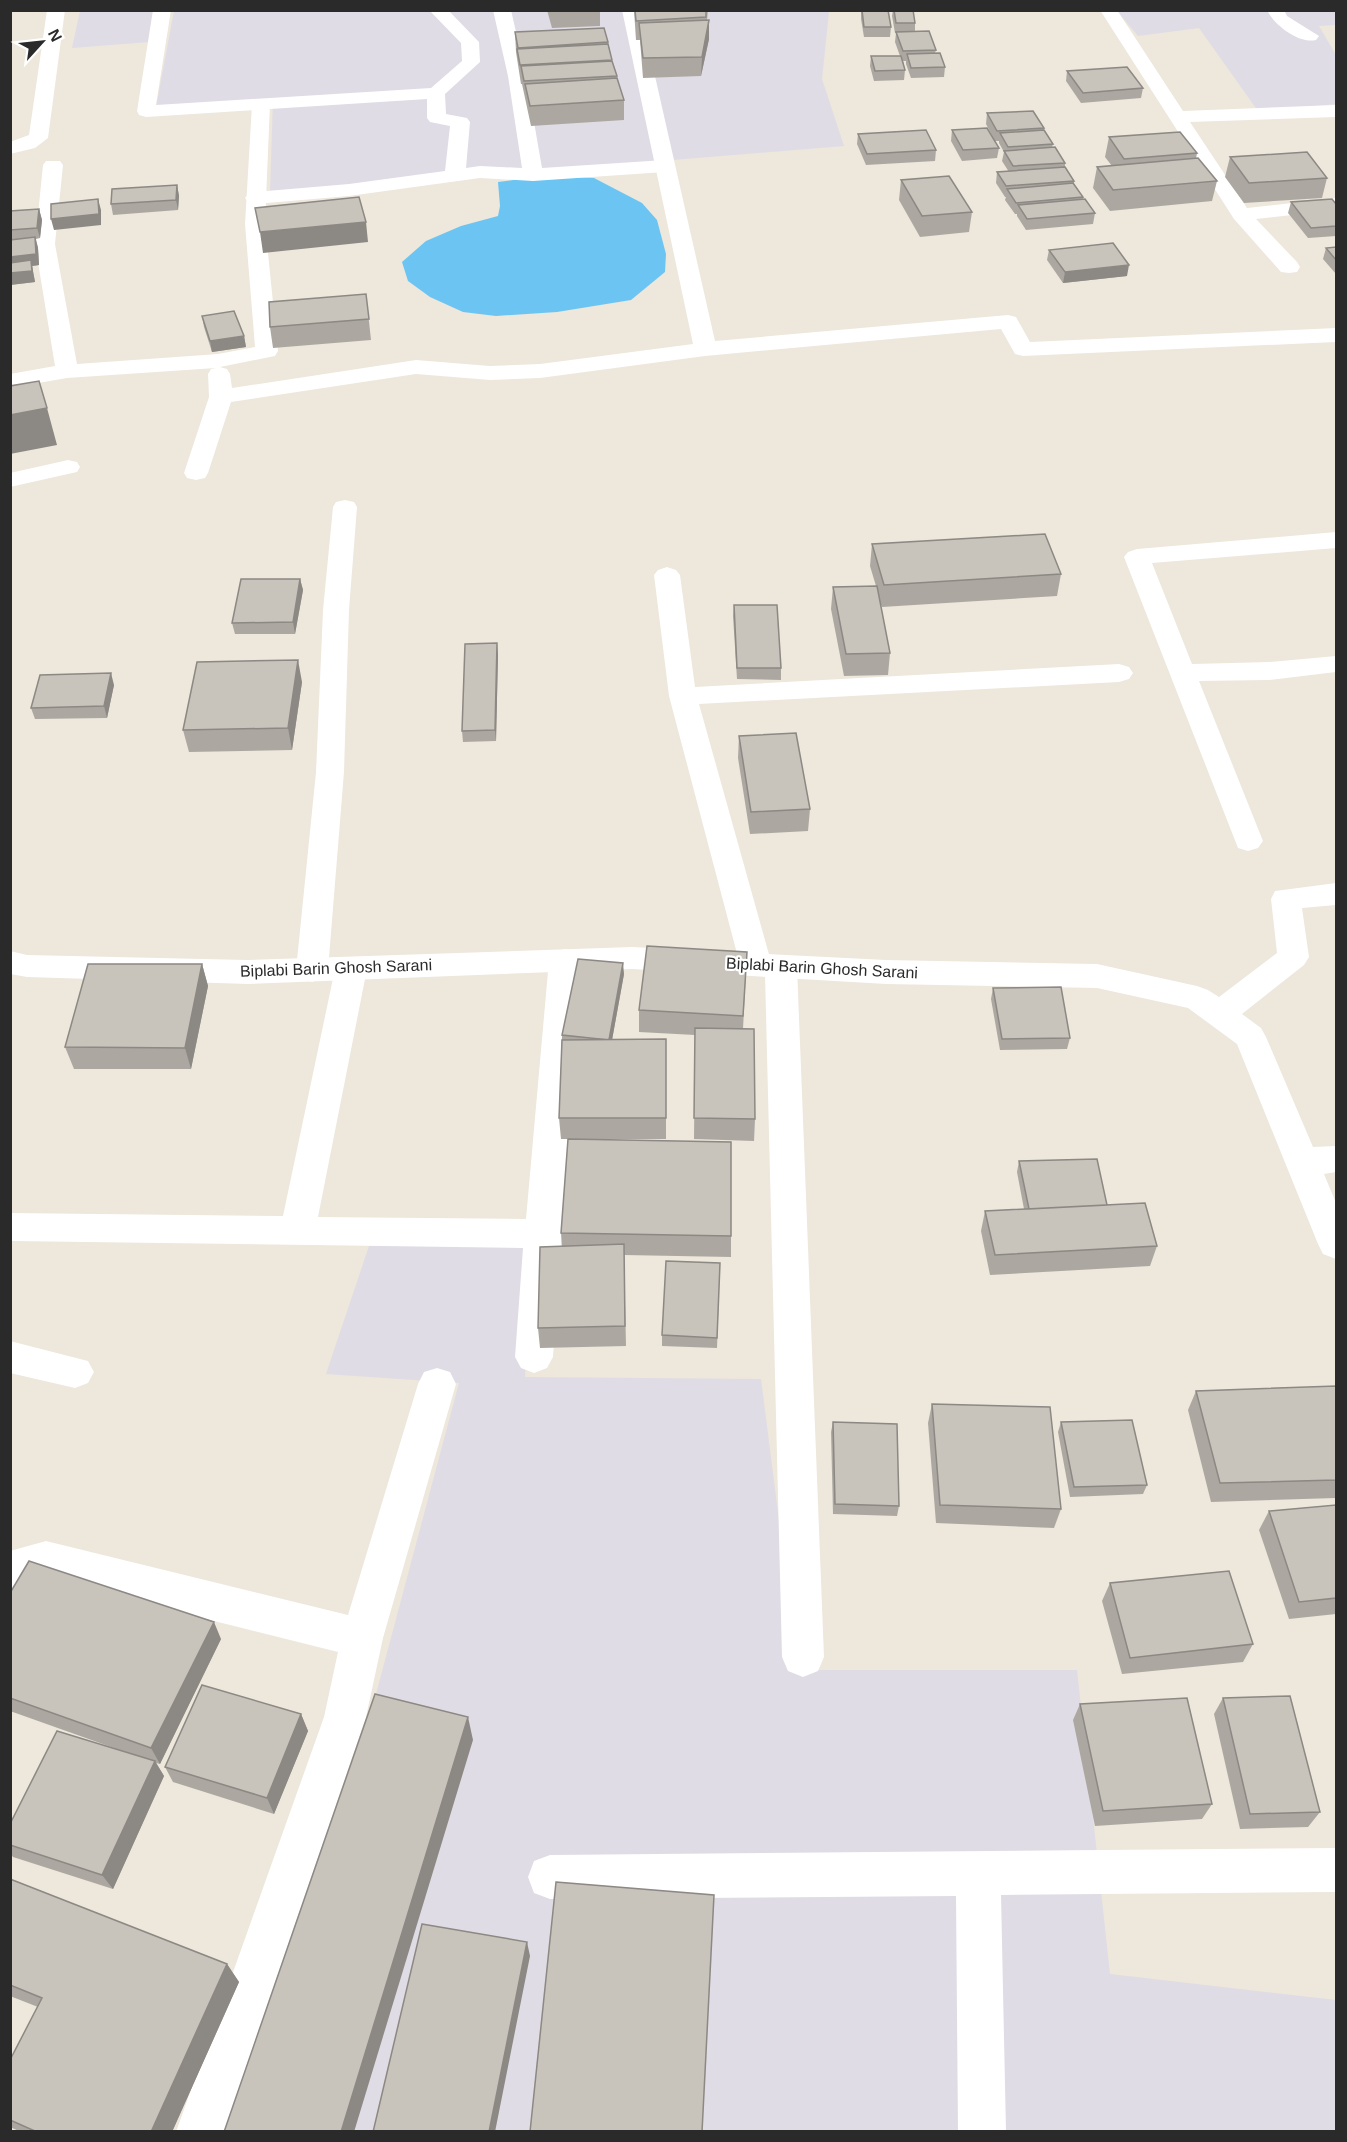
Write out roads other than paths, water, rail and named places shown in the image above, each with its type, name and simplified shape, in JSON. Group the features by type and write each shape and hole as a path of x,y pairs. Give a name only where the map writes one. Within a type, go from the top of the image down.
{"street":[{"path":"10,148 28,144 38,138 56,10"},
{"path":"162,10 146,111 436,93 471,62 470,42 438,10"},
{"path":"502,10 517,75 533,175"},
{"path":"631,10 643,80 665,166 705,350"},
{"path":"1107,10 1241,215 1289,267"},
{"path":"1275,10 1280,19 1310,36"},
{"path":"436,93 437,118 460,122 455,176"},
{"path":"10,381 67,371 218,361 267,351 255,224 261,104"},
{"path":"1179,117 1336,111"},
{"path":"54,165 45,244 67,371"},
{"path":"255,198 350,190 480,172 533,175 665,166"},
{"path":"1241,215 1336,204"},
{"path":"22,247 45,244"},
{"path":"221,397 416,367 490,373 540,370 705,350 1008,322 1023,349 1336,335"},
{"path":"196,473 221,397 218,361"},
{"path":"10,480 68,467"},
{"path":"312,970 330,772 336,610 345,507"},
{"path":"1248,842 1137,556 1336,540"},
{"path":"667,575 683,696 769,965 802,1657"},
{"path":"1183,673 1269,671 1336,664"},
{"path":"683,696 1119,673"},
{"path":"1219,1014 1293,957 1286,899 1336,894"},
{"name":"Biplabi Barin Ghosh Sarani","path":"10,962 27,966 248,972 632,958 886,972 1097,976 1197,998 1250,1037 1336,1244"},
{"path":"534,1357 542,1234 566,960"},
{"path":"297,1231 351,969"},
{"path":"1302,1162 1336,1159"},
{"path":"10,1227 542,1234"},
{"path":"10,1357 75,1371"},
{"path":"200,2132 345,1717 362,1638 437,1384"},
{"path":"10,1570 46,1560 362,1638"},
{"path":"550,1877 1336,1870"},
{"path":"978,1874 982,2132"}],"water":[{"path":"543,176 594,178 642,203 657,220 666,254 665,272 631,300 557,312 496,316 463,312 430,297 408,281 402,262 426,241 461,226 498,216 500,206 498,182"}]}
